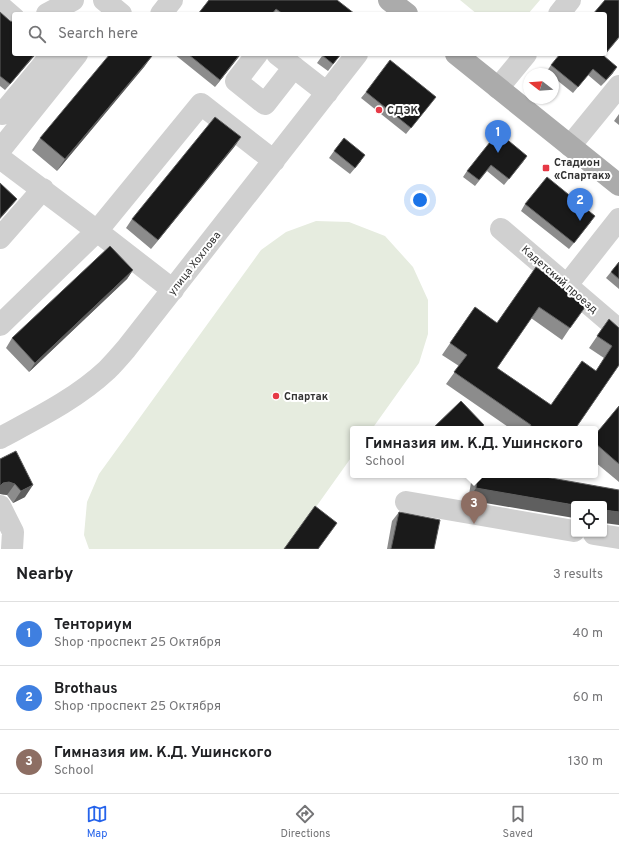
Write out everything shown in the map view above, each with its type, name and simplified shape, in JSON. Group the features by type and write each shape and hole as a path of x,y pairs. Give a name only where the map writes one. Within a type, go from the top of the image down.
{"main road":[{"path":"458,56 619,185"}],"street":[{"path":"51,12 73,0"},
{"path":"163,12 172,0"},
{"path":"560,12 570,0"},
{"path":"0,6 12,16"},
{"path":"0,112 2,114 50,56"},
{"path":"0,150 75,56"},
{"path":"255,56 236,81 265,104 286,60 326,93"},
{"name":"улица Хохлова","path":"0,438 59,406 82,390 107,370 126,350 355,56"},
{"path":"498,88 524,56"},
{"path":"570,146 619,86"},
{"path":"0,325 97,231 201,104 274,161"},
{"path":"0,158 43,189 173,290"},
{"path":"0,238 43,189"},
{"path":"567,285 619,219"},
{"name":"Кадетский проезд","path":"501,229 619,330"},
{"path":"406,502 571,530"},
{"path":"0,506 13,532 12,549"},
{"path":"607,536 619,538"},
{"path":"0,545 2,549"}],"shaded area":[{"path":"460,0 540,0 530,12 475,12"},
{"name":"Спартак","path":"316,221 349,222 385,236 413,267 428,300 428,334 419,363 374,426 350,426 350,459 286,549 89,549 84,535 87,502 99,474 261,250 286,232"}],"building":[{"path":"209,0 337,0 352,12 280,12 276,9 274,12 200,12"},
{"path":"605,0 619,0 619,37 607,52 607,12 595,12"},
{"path":"0,12 12,22 12,56 33,56 10,84 0,76"},
{"path":"108,56 152,56 65,159 40,138"},
{"path":"190,56 238,56 220,80"},
{"path":"323,56 339,56 333,64"},
{"path":"558,56 604,56 617,67 606,80 593,69 578,87 559,72 559,68 555,68 551,65"},
{"path":"390,60 436,97 411,128 366,92"},
{"path":"215,117 241,137 158,240 132,219"},
{"path":"498,132 527,156 509,179 491,165 479,180 467,171"},
{"path":"344,138 365,155 355,168 334,151"},
{"path":"547,177 595,216 574,243 525,204"},
{"path":"0,183 17,199 0,218"},
{"path":"110,246 133,270 35,363 12,338"},
{"path":"619,262 619,279 611,272"},
{"path":"536,267 588,303 570,328 539,307 497,368 551,405 582,361 596,371 612,346 597,336 609,319 619,328 619,365 577,426 530,426 454,372 467,355 450,343 475,307 497,323"},
{"path":"461,401 484,425 483,426 435,426"},
{"path":"619,406 619,464 598,446 598,431"},
{"path":"16,451 33,485 21,491 15,484 9,482 3,483 0,486 0,459"},
{"path":"478,478 551,478 619,490 619,512 607,510 607,501 571,501 571,504 476,488"},
{"path":"315,506 337,523 318,549 284,549"},
{"path":"399,512 440,520 434,549 391,549"}],"place":[{"name":"СДЭК","path":"379,110"},
{"name":"Тенториум","path":"498,153"},
{"name":"Стадион «Спартак»","path":"546,168"},
{"name":"Brothaus","path":"580,221"},
{"name":"Спартак","path":"276,396"},
{"name":"Гимназия им. К.Д. Ушинского","path":"474,524"}]}
